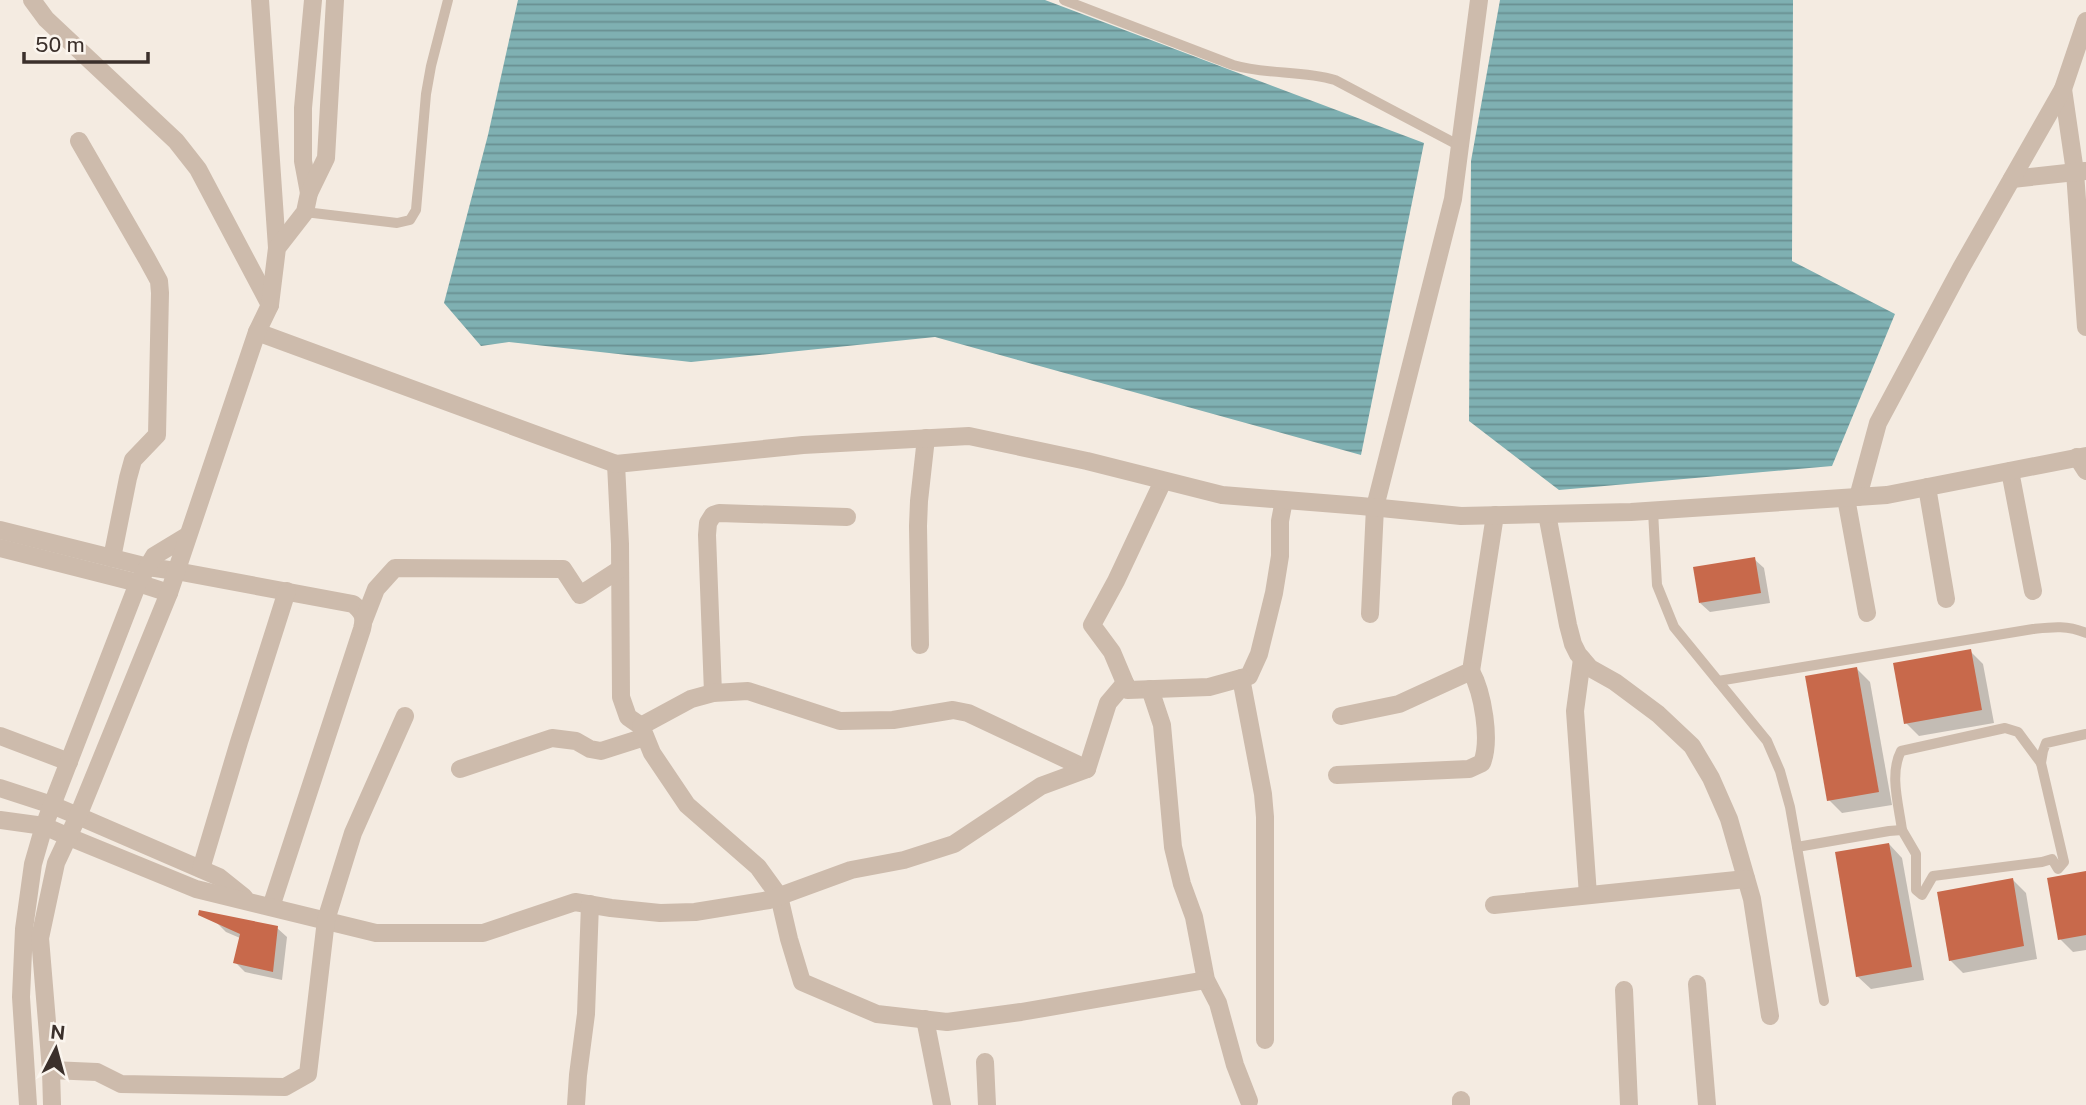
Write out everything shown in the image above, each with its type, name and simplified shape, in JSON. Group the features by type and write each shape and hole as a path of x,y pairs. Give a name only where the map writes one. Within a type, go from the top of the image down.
{"street":[{"path":"32,0 46,19 176,141 198,169 270,305"},
{"path":"52,1105 40,938 56,863 78,816 169,593 257,332 270,305 277,248 260,0"},
{"path":"309,193 303,161 303,108 313,0"},
{"path":"277,248 304,212 309,193 326,158 335,0"},
{"path":"1370,614 1374,507 1453,200 1479,0"},
{"path":"1867,613 1852,498 1878,423 2063,89 2086,24"},
{"path":"2063,89 2081,171 2086,327"},
{"path":"79,141 148,259 159,281 160,293 157,435 133,460 112,558"},
{"path":"2012,179 2081,171"},
{"path":"257,332 616,464 803,445 969,436 1087,461 1222,495 1461,516 1653,511 1888,495 2010,471 2083,462"},
{"path":"920,645 918,526 926,438"},
{"path":"616,464 621,697 628,717 643,731 652,753 687,805 758,867 779,896 802,982 877,1014 947,1022 1206,980"},
{"path":"2010,471 2033,591"},
{"path":"1163,481 1092,625 1112,652 1128,690 1209,687 1249,676 1259,654 1274,593 1284,500"},
{"path":"1927,487 1946,599"},
{"path":"1547,514 1573,645 1590,668 1615,682 1658,714 1692,746 1711,778 1729,819 1752,899 1770,1016"},
{"path":"713,693 707,535 708,523 713,515 847,517"},
{"path":"1337,775 1469,769 1482,764 1486,752 1482,697 1471,671 1495,515"},
{"path":"0,530 148,567 353,604 362,611 364,620"},
{"path":"28,1105 21,997 24,929 33,864 44,826 138,583 154,556 187,536"},
{"path":"0,548 169,593"},
{"path":"271,907 364,620 376,589 395,568 563,569 580,595 620,569"},
{"path":"201,869 287,591"},
{"path":"1582,659 1575,711 1588,895"},
{"path":"1341,716 1399,704 1471,671"},
{"path":"1241,678 1265,817 1265,1040"},
{"path":"1087,769 1108,703 1125,683"},
{"path":"1150,690 1162,725 1177,866 1194,917 1206,980 1219,1003 1235,1065 1249,1101"},
{"path":"460,769 552,738 576,741 590,749 601,751 643,731 691,699 713,693 748,691 840,721 893,720 953,710 968,713 1087,769"},
{"path":"51,1070 97,1073 121,1084 285,1087 308,1073 326,920 353,833 405,716"},
{"path":"0,736 69,762"},
{"path":"0,820 44,826 197,889 376,933 483,933 575,902 660,913 695,912 769,900 851,870 904,860 954,844 1041,786 1087,769"},
{"path":"0,788 52,805 219,877 249,902"},
{"path":"1494,905 1746,879"},
{"path":"576,1105 586,1014 590,904"},
{"path":"1697,984 1707,1105"},
{"path":"1624,990 1629,1105"},
{"path":"925,1020 942,1105"},
{"path":"985,1062 986,1105"}],"lane":[{"path":"304,212 397,223 410,220 416,211 426,94 449,0"},
{"path":"1064,0 1248,70 1318,75 1335,80 1460,146"},
{"path":"1653,511 1657,585 1674,627 1768,741 1780,771 1790,807 1824,1000"},
{"path":"1718,681 2033,629 2062,626 2086,633"},
{"path":"2041,762 2018,732 2005,728 1901,751 1896,760 1895,772 1902,830 1916,854 1916,890 1922,895 1933,876 2052,859 2058,869 2064,862 2041,762 2043,751 2046,743 2086,734"},
{"path":"1797,847 1902,830"}],"water":[{"path":"518,0 1045,0 1424,143 1361,455 935,337 691,362 509,342 481,346 444,303 488,135"},
{"path":"1500,0 1793,0 1792,261 1895,314 1832,466 1559,490 1469,421 1471,161"}],"building":[{"path":"1755,557 1761,593 1699,603 1693,567"},
{"path":"1971,649 1982,710 1904,724 1893,663"},
{"path":"1857,667 1879,792 1827,801 1805,676"},
{"path":"1889,843 1912,967 1856,977 1835,852"},
{"path":"2086,871 2086,935 2058,940 2047,878"},
{"path":"2013,878 2024,946 1949,961 1937,892"},
{"path":"199,910 278,926 273,972 233,963 240,934 198,915"}]}
